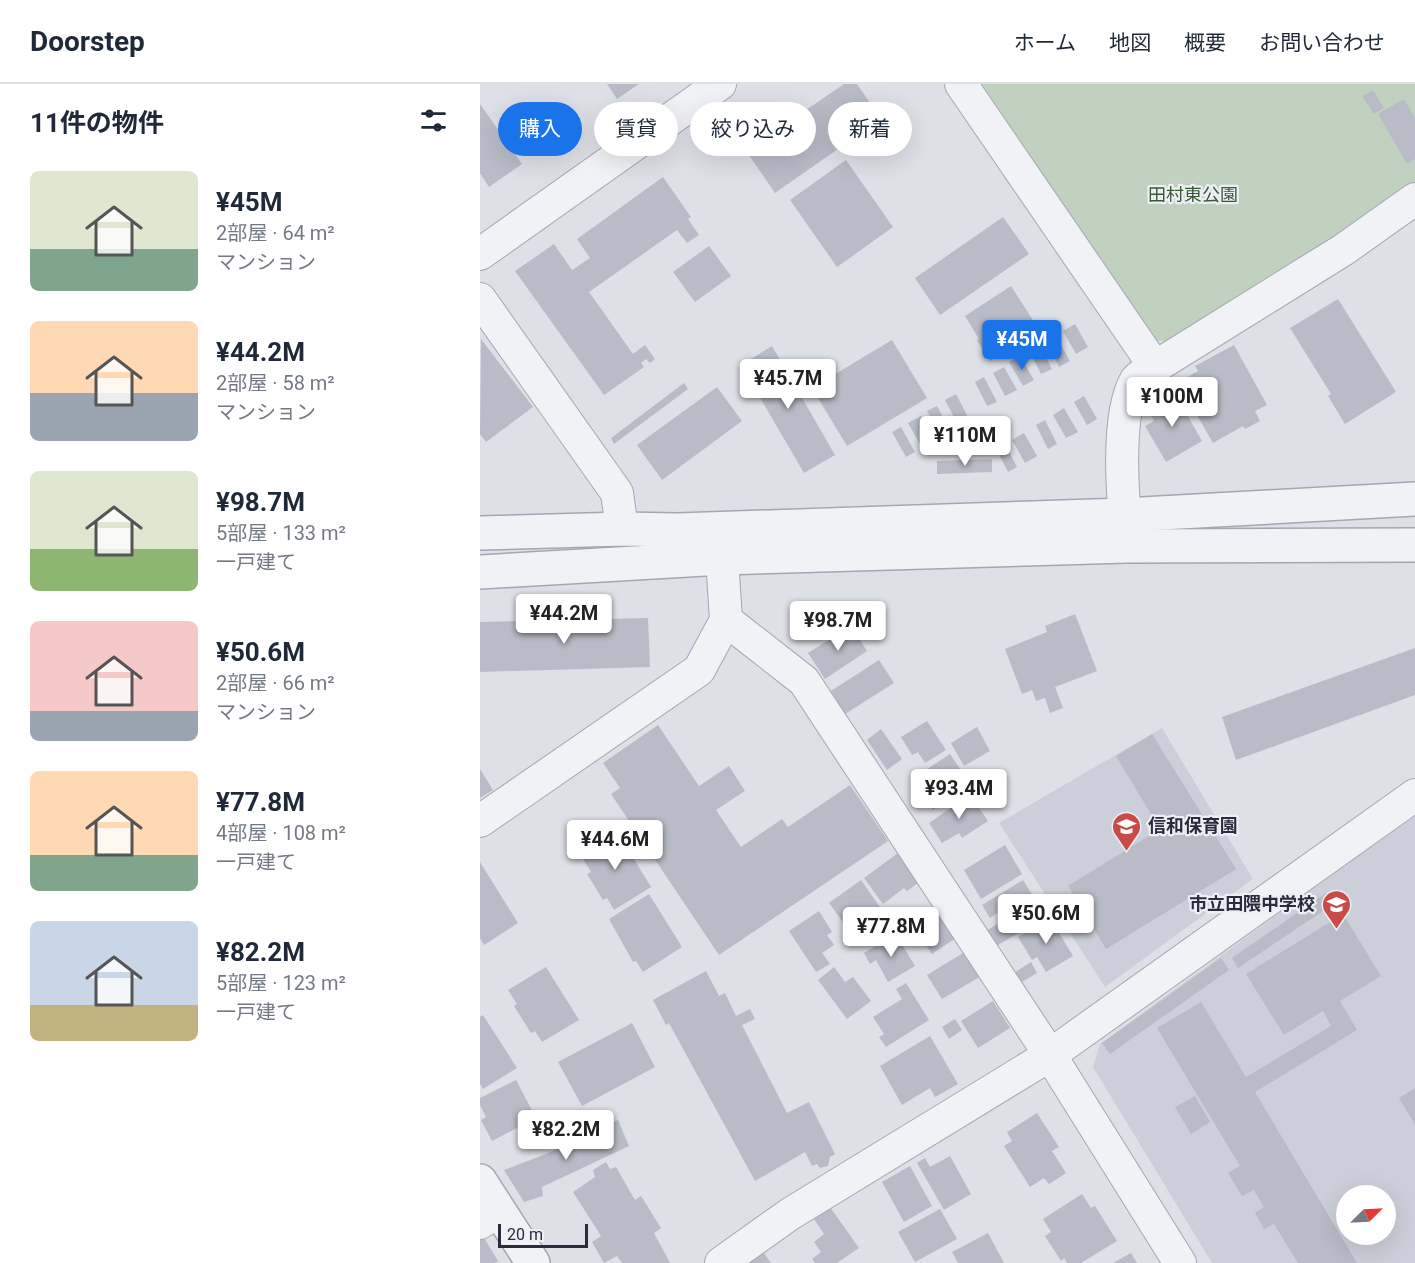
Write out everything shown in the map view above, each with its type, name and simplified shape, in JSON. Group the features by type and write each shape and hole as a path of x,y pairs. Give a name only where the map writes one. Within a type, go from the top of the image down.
{"street":[{"path":"480,254 720,84"},
{"path":"961,84 1155,367"},
{"path":"1126,530 1122,475 1127,408 1137,379 1343,250 1415,199"},
{"path":"480,299 617,493 622,529"},
{"path":"480,572 1126,530 1415,498"},
{"path":"480,533 622,529 1126,530 1415,545"},
{"path":"480,820 699,670 726,620 722,558"},
{"path":"726,620 804,681 1050,1055 1180,1263"},
{"path":"721,1263 790,1214 1050,1055 1415,795"},
{"path":"480,1181 489,1217 533,1263"}],"shaded area":[{"name":"信和保育園","path":"1162,728 1253,879 1105,987 999,823"},
{"name":"市立田隈中学校","path":"1415,814 1415,1263 1212,1263 1093,1067 1100,1044"}],"green space":[{"name":"田村東公園","path":"982,84 1415,84 1415,182 1345,231 1168,341 1154,341"}],"building":[{"path":"607,84 639,84 617,99"},
{"path":"844,84 857,84 869,102 828,102 828,156 775,193 749,156 816,156 816,103"},
{"path":"1373,90 1384,108 1374,114 1362,96"},
{"path":"1404,99 1415,118 1415,159 1407,164 1378,114"},
{"path":"480,104 498,130 498,156 516,156 522,164 489,187 480,173"},
{"path":"846,160 893,227 837,267 790,200"},
{"path":"663,177 691,217 688,219 699,235 687,243 677,230 589,292 633,354 645,345 655,359 650,363 646,359 641,363 644,367 604,395 515,271 554,244 572,270 590,258 577,239"},
{"path":"1003,217 1029,254 940,315 915,278"},
{"path":"709,246 731,276 695,302 673,272"},
{"path":"1011,286 1036,325 1026,331 1029,336 990,361 965,316"},
{"path":"1338,299 1396,392 1345,424 1328,396 1331,394 1290,328"},
{"path":"1075,324 1088,347 1076,354 1063,331"},
{"path":"1056,336 1070,361 1059,367 1046,342"},
{"path":"481,339 533,407 486,442 480,434"},
{"path":"892,340 927,398 847,446 812,388"},
{"path":"1234,345 1267,405 1255,411 1260,421 1245,429 1243,426 1213,443 1190,403 1193,401 1182,380 1198,371 1195,366"},
{"path":"772,346 835,455 804,473 741,365"},
{"path":"1040,346 1052,369 1041,374 1029,351"},
{"path":"1020,356 1034,380 1023,386 1009,362"},
{"path":"1004,367 1017,390 1005,396 993,373"},
{"path":"984,377 997,402 987,406 975,382"},
{"path":"684,383 688,389 614,444 611,438"},
{"path":"717,387 742,421 662,480 637,445"},
{"path":"1174,392 1202,441 1166,462 1145,426 1154,421 1147,407"},
{"path":"956,394 969,419 958,425 945,400"},
{"path":"1084,396 1097,419 1087,425 1074,402"},
{"path":"937,406 950,430 940,435 927,411"},
{"path":"1064,408 1078,432 1066,438 1053,415"},
{"path":"921,416 933,440 921,446 908,423"},
{"path":"1045,420 1057,444 1048,449 1036,425"},
{"path":"901,427 915,452 906,457 892,432"},
{"path":"1024,433 1037,456 1025,463 1012,440"},
{"path":"1004,442 1017,467 1008,472 995,447"},
{"path":"992,459 992,472 937,474 937,461"},
{"path":"1075,614 1097,671 1055,687 1063,708 1050,713 1045,698 1036,701 1032,690 1022,694 1005,649 1047,632 1045,626"},
{"path":"648,618 650,667 480,672 480,622"},
{"path":"851,626 867,651 825,679 808,653"},
{"path":"1415,648 1415,695 1236,760 1222,717"},
{"path":"879,660 894,683 845,714 831,691"},
{"path":"927,721 946,750 925,763 918,752 912,755 901,737"},
{"path":"658,725 699,786 729,766 745,791 716,810 741,847 782,819 788,827 850,785 888,841 719,955 611,794 620,788 603,763"},
{"path":"977,727 990,751 964,766 951,743"},
{"path":"881,729 902,759 887,770 867,740"},
{"path":"1152,734 1236,869 1106,949 1068,886 1160,829 1116,756"},
{"path":"950,754 971,785 933,810 912,779"},
{"path":"480,769 493,790 480,798"},
{"path":"970,795 988,821 962,838 959,833 942,843 929,823"},
{"path":"617,831 651,887 614,910 607,898 603,900 587,874 591,872 580,854"},
{"path":"1005,845 1022,874 981,899 964,870"},
{"path":"902,850 923,879 907,891 904,888 883,904 864,878"},
{"path":"480,862 518,923 484,945 480,938"},
{"path":"861,880 882,910 851,933 829,903"},
{"path":"1023,880 1043,912 1025,923 1017,909 1010,914 1006,907 990,918 982,905"},
{"path":"1326,893 1332,905 1238,968 1232,958"},
{"path":"649,894 682,947 643,972 636,961 633,962 609,919"},
{"path":"819,911 832,932 827,935 834,945 822,953 830,964 816,972 789,931"},
{"path":"933,911 937,916 942,912 959,936 932,954 912,925"},
{"path":"1343,914 1381,976 1340,1001 1357,1030 1255,1092 1336,1228 1336,1245 1346,1245 1357,1263 1298,1263 1274,1224 1264,1229 1255,1213 1264,1207 1254,1190 1242,1196 1228,1173 1240,1166 1157,1028 1201,1002 1246,1077 1331,1026 1323,1011 1284,1035 1246,974"},
{"path":"1013,915 1022,931 993,948 984,932"},
{"path":"1050,918 1073,956 1046,972 1037,957 1032,960 1018,937"},
{"path":"893,936 894,938 897,936 915,966 888,982 876,960 870,964 864,953"},
{"path":"968,950 983,975 942,999 927,975"},
{"path":"1221,958 1229,970 1110,1054 1102,1043"},
{"path":"1031,962 1037,973 1022,982 1015,972"},
{"path":"546,967 579,1020 542,1042 535,1031 531,1033 514,1006 517,1004 508,990"},
{"path":"834,967 845,982 853,977 871,1001 847,1019 818,980"},
{"path":"706,971 719,996 725,993 736,1016 750,1009 755,1019 742,1025 787,1113 809,1102 835,1154 830,1157 828,1166 820,1168 817,1164 812,1166 805,1152 755,1181 669,1023 666,1025 653,1000"},
{"path":"906,983 929,1020 886,1047 879,1037 884,1034 873,1017 902,999 896,989"},
{"path":"993,1001 1010,1028 978,1048 961,1021"},
{"path":"483,1015 517,1068 483,1089 480,1084 480,1017"},
{"path":"955,1019 962,1030 949,1039 942,1027"},
{"path":"632,1023 655,1067 582,1106 558,1062"},
{"path":"930,1036 958,1084 935,1097 930,1088 902,1105 880,1066"},
{"path":"516,1080 536,1118 492,1141 481,1120 486,1117 480,1105 480,1098"},
{"path":"1415,1088 1415,1125 1399,1098"},
{"path":"1195,1096 1210,1122 1191,1134 1175,1107"},
{"path":"1037,1113 1059,1147 1052,1151 1066,1173 1049,1184 1044,1178 1030,1187 1004,1146 1012,1141 1007,1132"},
{"path":"618,1120 629,1146 542,1187 543,1196 524,1202 504,1170 546,1154"},
{"path":"950,1156 971,1194 944,1210 917,1163 925,1158 930,1167"},
{"path":"606,1162 610,1169 616,1167 635,1200 641,1196 661,1228 654,1233 670,1263 622,1263 617,1256 604,1263 592,1242 601,1236 573,1192 595,1177 593,1170"},
{"path":"910,1166 932,1206 904,1222 882,1182"},
{"path":"1082,1194 1091,1208 1095,1206 1117,1241 1081,1263 1067,1263 1064,1258 1061,1261 1045,1236 1051,1232 1043,1219"},
{"path":"830,1207 859,1248 837,1263 815,1263 812,1259 821,1252 814,1242 824,1234 814,1219"},
{"path":"940,1209 957,1239 915,1262 898,1232"},
{"path":"480,1231 498,1261 495,1263 480,1263"},
{"path":"988,1233 1004,1263 958,1263 952,1252"},
{"path":"764,1253 771,1263 749,1263"},
{"path":"1131,1253 1137,1263 1113,1263"}],"place":[{"name":"信和保育園","path":"1127,852"},
{"name":"市立田隈中学校","path":"1336,930"}]}
